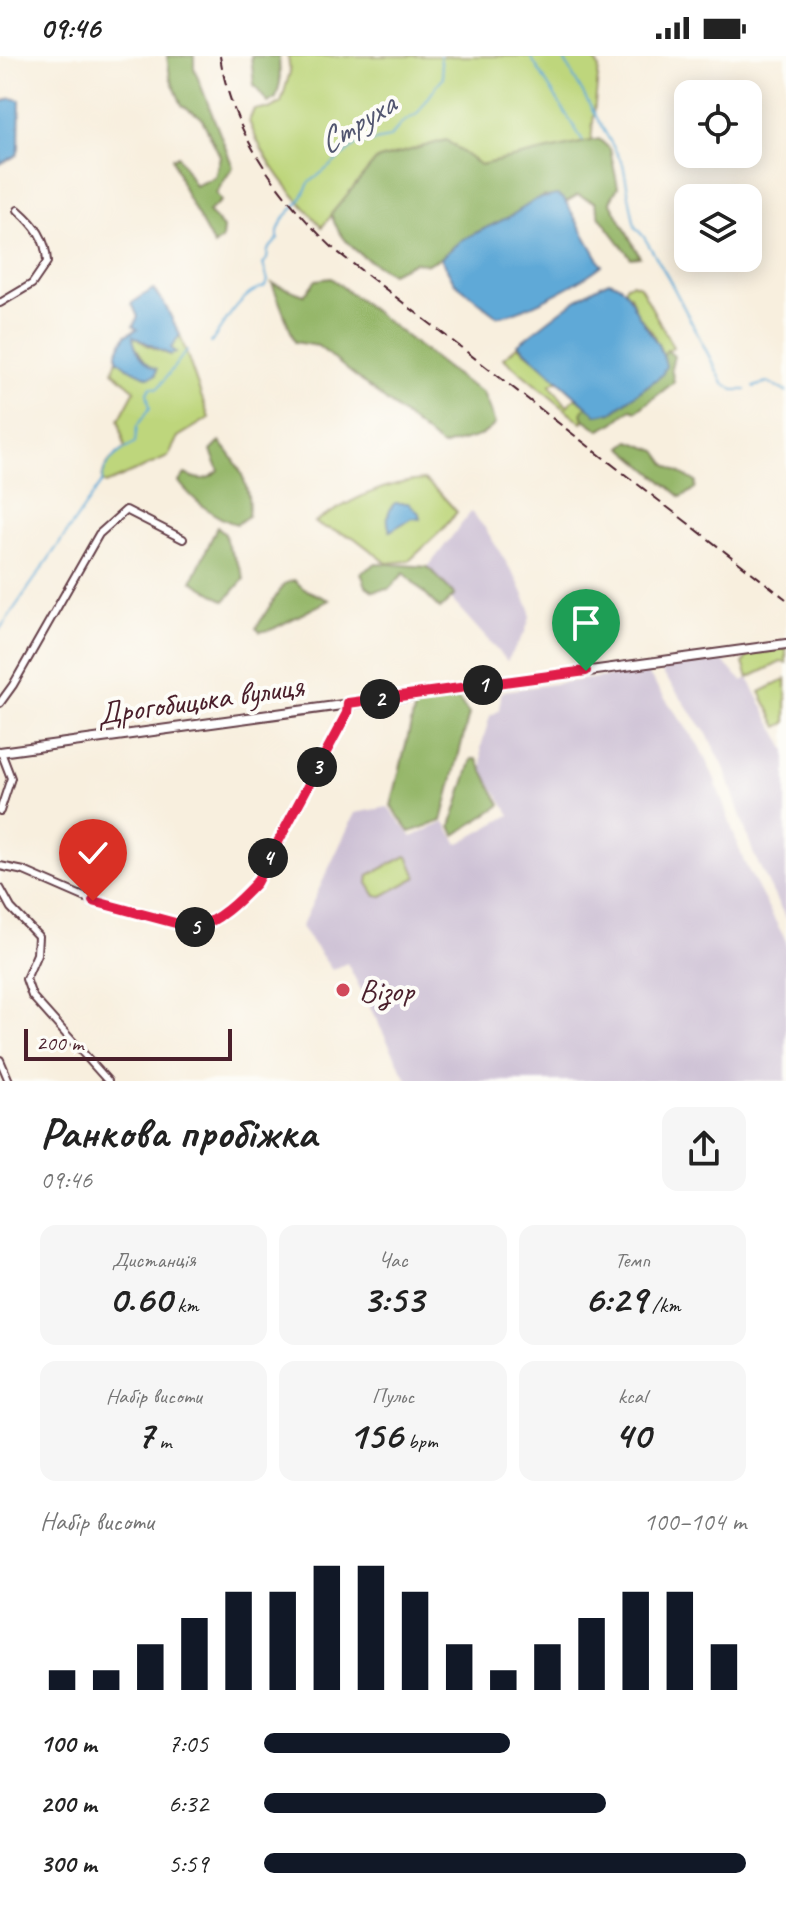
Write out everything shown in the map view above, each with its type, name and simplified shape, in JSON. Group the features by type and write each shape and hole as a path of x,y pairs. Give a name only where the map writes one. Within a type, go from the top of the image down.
{"street":[{"path":"0,303 32,284 47,262 42,238 34,224 18,210"},
{"path":"0,703 99,534 126,510 183,539"},
{"name":"Дрогобицька вулиця","path":"0,752 786,644"},
{"path":"0,866 24,871 93,901 194,928 201,927 243,897 256,883 347,713 348,703"},
{"path":"0,752 11,778 0,811"},
{"path":"0,888 11,908 38,936 37,954 26,979 32,996 108,1081"},
{"path":"0,1060 9,1081"}],"shaded area":[{"path":"471,512 485,528 517,580 530,609 525,632 507,661 451,599 454,595 428,567"},
{"path":"722,661 742,681 748,678 786,751 786,919 754,855 724,767 707,734 659,668"},
{"path":"646,671 699,746 713,775 744,862 786,941 786,1081 408,1081 347,963 332,970 301,927 355,813 388,807 412,837 445,822 458,844 510,815 483,770 481,747 490,716 500,710 504,691"}],"green space":[{"path":"167,56 194,56 194,68 233,167 216,193 221,201 208,212 223,228 222,239 214,246 186,194 172,158 178,156 195,186 215,177 220,156 201,117 182,105 170,77"},
{"path":"251,56 279,56 280,83 276,98 268,103 254,85"},
{"path":"288,56 593,56 599,68 591,141 480,165 446,140 377,160 322,227 271,164 249,121 254,109 269,109 281,103 290,72"},
{"path":"599,139 610,149 618,187 610,201 640,257 631,258 600,217 595,202 578,195 566,202 543,196 471,235 441,258 427,264 415,262 391,273 355,250 341,234 331,214 376,160 446,140 480,165"},
{"path":"331,278 483,393 495,424 477,437 443,447 318,346 295,342 272,283 304,295 316,280"},
{"path":"632,283 640,286 673,347 663,355 652,332 637,314 630,295 624,290 626,285"},
{"path":"133,335 170,355 180,335 209,418 178,437 168,457 106,484 102,482 102,476 106,467 125,448 119,420 135,390 113,371 117,359 137,371 147,364 133,343"},
{"path":"518,346 549,370 557,381 550,385 567,406 576,397 587,406 582,413 582,423 503,358"},
{"path":"667,350 674,356 671,368 674,382 637,411 631,409 600,430 584,419 582,413 587,406 597,415 666,366 663,355"},
{"path":"630,441 657,451 667,465 696,482 695,489 681,497 622,447"},
{"path":"220,442 233,458 246,485 248,516 237,524 205,508 179,482 185,474 203,479 219,471 211,451"},
{"path":"424,480 457,512 409,561 387,563 353,537 315,522 381,489"},
{"path":"217,527 225,534 244,579 225,601 192,581"},
{"path":"376,563 428,567 455,595 440,609 404,573 389,589 373,591 366,586 361,573"},
{"path":"294,580 304,589 329,600 273,629 260,632 256,628 284,584"},
{"path":"786,648 786,663 781,662 748,678 743,663 748,655"},
{"path":"786,679 786,723 778,727 760,692"},
{"path":"456,697 469,714 442,821 410,832 391,806 416,703"},
{"path":"472,759 477,759 501,805 455,835 451,826"},
{"path":"406,856 417,877 382,896 376,896 368,883 369,875"}],"water":[{"path":"11,98 20,100 19,148 17,155 0,164 0,103"},
{"path":"557,195 564,199 602,265 551,296 521,310 497,316 454,282 441,258 461,240 509,217 537,199"},
{"path":"609,281 628,294 658,344 666,366 662,375 612,412 597,415 518,344 573,302"},
{"path":"153,289 180,335 171,348 176,353 170,355 133,336 140,356 157,369 156,375 148,377 117,359 117,352 126,335 137,329 133,326 138,317 132,303"},
{"path":"395,503 408,503 419,513 420,519 412,518 390,531 388,516"}],"waterway":[{"name":"Струха","path":"211,343 241,302 268,281 263,264 268,250 278,239 283,219 300,201 309,183 356,145 389,138 402,123 417,114 443,77 440,56"},
{"path":"530,56 583,141"},
{"path":"562,56 623,164 635,227 669,279 723,383 734,390 746,390"},
{"name":"Струха","path":"0,629 102,482 108,463 135,443 137,426 150,408 147,393 151,387 158,388 187,350"},
{"path":"754,387 768,382 786,392"}],"railway":[{"path":"220,56 235,112 261,162 295,208 335,250 786,599"}],"place":[{"name":"Візор","path":"343,990"}],"route":[{"path":"93,901 194,928 209,922 243,897 256,883 347,713 348,703 586,671"}]}
